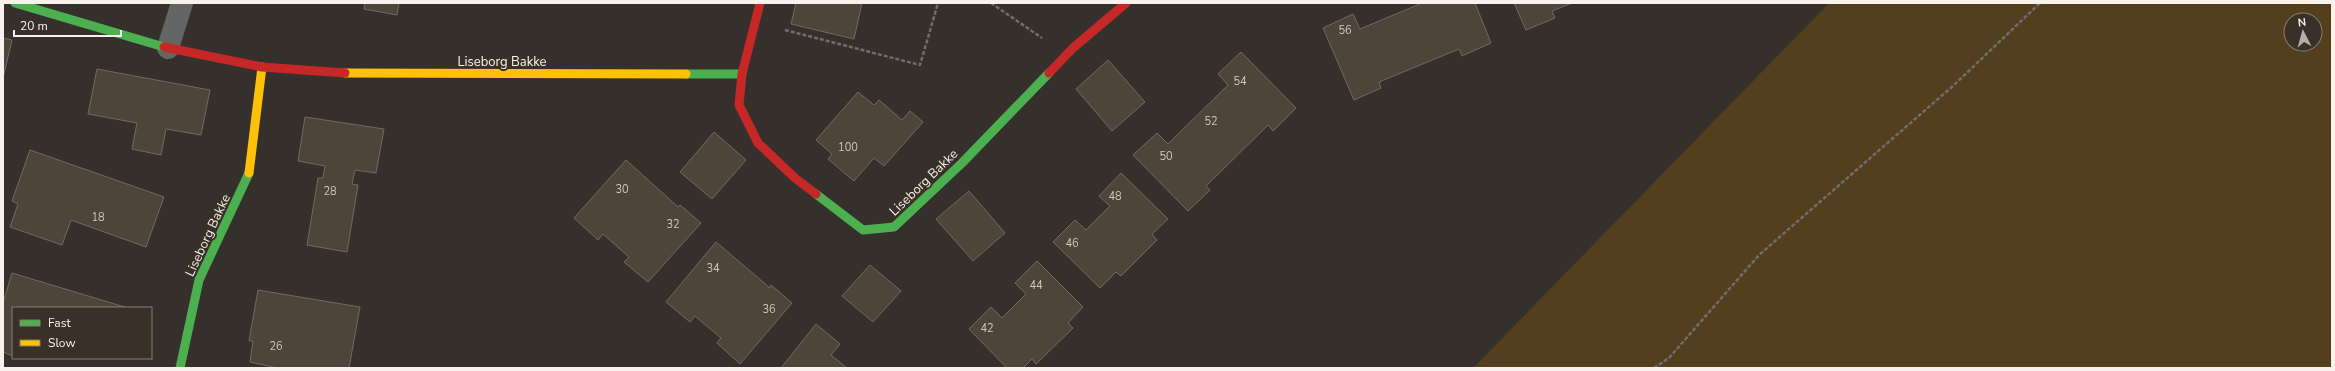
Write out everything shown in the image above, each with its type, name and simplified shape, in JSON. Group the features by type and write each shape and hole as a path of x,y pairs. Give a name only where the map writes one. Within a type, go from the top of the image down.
{"street":[{"name":"Liseborg Bakke","path":"16,3 37,11 168,48 262,67 361,74 742,74"},
{"path":"168,48 182,3"},
{"name":"Liseborg Bakke","path":"760,3 742,74 739,105 758,143 795,178 863,230 894,227 962,163 1067,56 1073,48 1126,3"},
{"name":"Liseborg Bakke","path":"180,368 199,280 250,174 262,67"}],"path":[{"path":"755,23 920,65 938,3"},
{"path":"991,3 1067,56"},
{"path":"1654,368 1669,358 1759,255 1954,85 2040,3"}],"shaded area":[{"path":"1829,3 2332,3 2332,368 1473,368"}],"building":[{"path":"365,3 399,3 397,15 364,9"},
{"path":"796,3 862,3 854,39 791,24"},
{"path":"1422,3 1475,3 1491,43 1462,56 1459,49 1379,82 1381,88 1354,100 1323,28 1353,14 1360,29"},
{"path":"1514,3 1572,3 1552,11 1555,18 1526,30"},
{"path":"3,38 12,40 3,78"},
{"path":"1241,52 1296,108 1273,131 1268,125 1206,186 1210,190 1188,211 1133,155 1157,133 1168,144 1228,85 1218,74"},
{"path":"1108,60 1145,102 1112,131 1076,89"},
{"path":"97,69 210,90 201,135 166,129 161,155 132,149 137,123 88,114"},
{"path":"858,92 874,105 879,100 902,120 910,111 923,122 884,166 874,158 854,181 828,159 832,154 816,140"},
{"path":"305,117 384,129 376,173 355,170 352,184 358,185 347,252 307,245 318,178 323,178 325,166 298,161"},
{"path":"714,132 746,160 712,199 680,172"},
{"path":"30,150 164,197 146,247 71,220 62,245 10,227 18,204 12,201"},
{"path":"626,160 678,207 680,205 701,223 648,282 624,262 629,257 603,234 598,240 574,218"},
{"path":"1121,173 1168,219 1152,234 1157,240 1121,276 1116,272 1100,288 1053,242 1075,220 1086,230 1110,206 1099,196"},
{"path":"969,191 1005,233 973,261 936,219"},
{"path":"716,242 770,288 771,285 792,303 740,364 717,343 721,338 695,316 690,322 666,302"},
{"path":"1037,261 1083,307 1068,323 1073,328 1036,364 1032,359 1023,368 1007,368 969,329 991,307 1002,318 1026,294 1015,283"},
{"path":"870,265 901,291 873,322 842,296"},
{"path":"12,273 125,307 12,307 12,356 3,352 3,303"},
{"path":"258,290 360,307 349,368 277,368 250,362 253,341 249,341"},
{"path":"816,324 840,344 831,355 847,368 781,368"}],"traffic: fast":[{"path":"15,3 164,47"},
{"path":"816,194 863,230 894,227 962,163 1049,73"},
{"path":"686,74 742,74"},
{"path":"180,368 199,280 249,173"}],"traffic: slow":[{"path":"249,173 262,67"},
{"path":"345,73 686,74"}],"traffic: jam":[{"path":"760,3 742,74 739,105 758,143 795,178 816,194"},
{"path":"1049,73 1073,48 1126,3"},
{"path":"164,47 262,67 345,73"}]}
